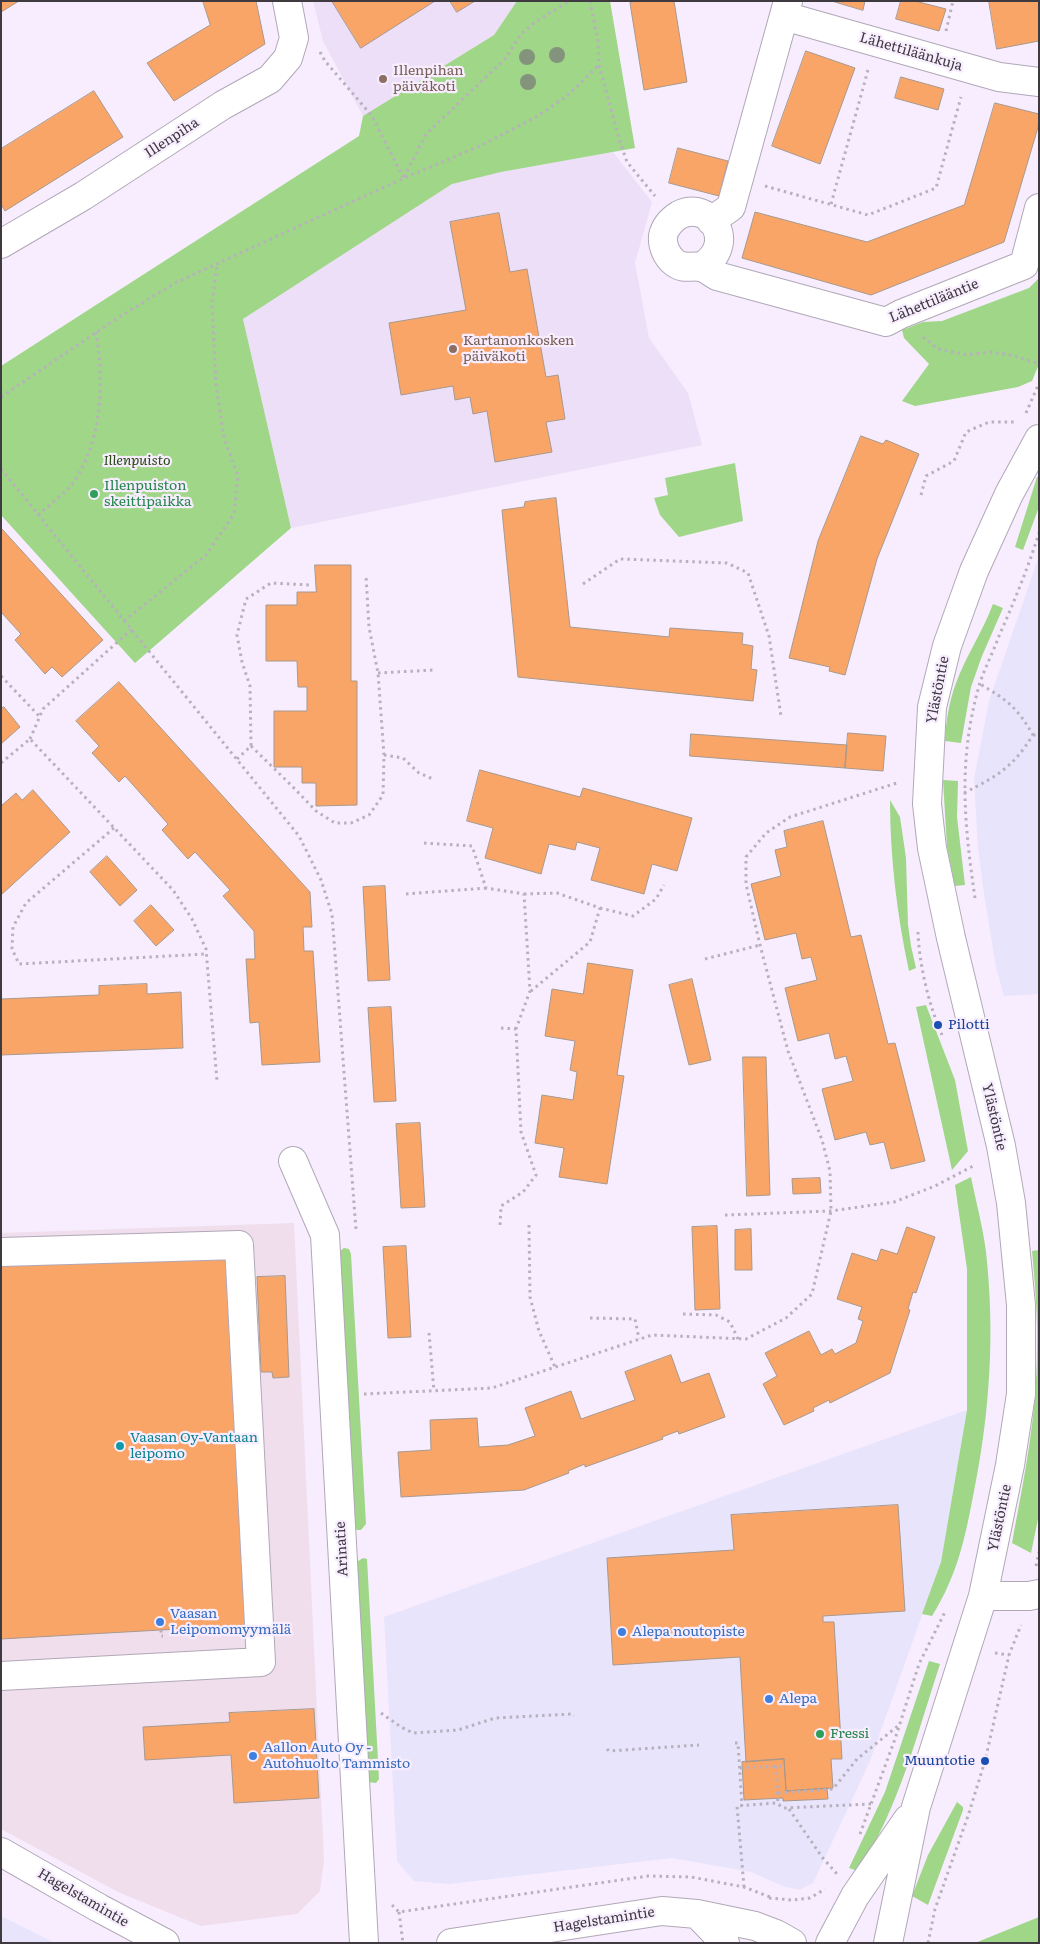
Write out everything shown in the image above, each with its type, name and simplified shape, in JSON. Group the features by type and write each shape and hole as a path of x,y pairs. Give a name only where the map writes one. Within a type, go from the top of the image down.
{"street":[{"name":"Illenpiha","path":"1,244 83,196 223,105 270,79 288,58 294,38 287,1"},
{"name":"Lähettiläänkuja","path":"786,9 999,77 1039,82"},
{"path":"712,221 731,207 786,9"},
{"name":"Lähettilääntie","path":"673,218 663,235 663,245 666,253 678,265 689,268 701,267 717,276 886,322 901,314 1024,265 1039,208"},
{"path":"673,218 684,213 697,212 712,221 716,227 719,236 719,248 714,256 701,267"},
{"name":"Ylästöntie","path":"888,1943 916,1807 983,1596 1010,1465 1021,1394 1021,1305 1011,1203 1001,1146 950,938 932,848 927,804 932,707 948,646 974,571 1009,494 1030,431"},
{"name":"Arinatie","path":"293,1161 324,1235 364,1943"},
{"path":"1,1252 239,1245 260,1662 1,1676"},
{"path":"983,1596 1034,1595"},
{"name":"Ylästöntie","path":"830,1943 855,1896 916,1807"},
{"name":"Hagelstamintie","path":"1,1852 164,1943"},
{"name":"Hagelstamintie","path":"451,1943 662,1911 697,1914 755,1926 792,1943"},
{"path":"697,1914 725,1943"}],"path":[{"path":"404,178 426,134 506,59 521,34 535,22 569,1"},
{"path":"590,1 598,41 600,65 627,162 673,218"},
{"path":"945,37 953,1"},
{"path":"318,47 325,61 372,116 404,178"},
{"path":"831,204 870,63"},
{"path":"1,397 96,332 175,283 404,178 480,146 536,117 567,96 600,65"},
{"path":"757,184 868,214 936,188 963,90"},
{"path":"124,621 206,555 234,514 238,476 224,438 216,385 212,304 217,264"},
{"path":"901,314 911,327 938,349 967,355 991,352 1011,355 1039,364"},
{"path":"38,515 74,482 93,443 101,402 101,360 96,332"},
{"path":"921,495 926,476 954,461 966,432 989,422 1030,431"},
{"path":"975,899 966,841 964,792 970,721 980,684 1018,593 1039,533"},
{"path":"583,584 620,559 727,563 748,573 769,636 781,716"},
{"path":"310,584 271,583 246,599 237,635 242,662 250,686 251,746 316,811 335,822 351,823 369,815 383,795 384,755 378,673 369,627 366,576"},
{"path":"1,763 30,738 44,709 132,630"},
{"path":"378,673 434,670"},
{"path":"1,676 40,717"},
{"path":"980,684 1002,697 1021,714 1033,734 1039,735"},
{"path":"964,792 1005,770 1019,757 1033,734"},
{"path":"30,738 173,890 192,919 206,949 217,1081"},
{"path":"237,760 251,746"},
{"path":"384,755 403,758 418,773 433,779"},
{"path":"364,1394 492,1388 652,1335 746,1340 786,1318 812,1294 831,1211 830,1171 822,1140 788,1051 746,884 746,857 766,834 790,818 906,780"},
{"path":"114,828 26,903 13,927 12,949 19,964 206,954"},
{"path":"424,843 472,846 486,888"},
{"path":"406,894 486,888 524,894 557,893 600,908 634,916 656,899 664,885"},
{"path":"500,1226 501,1206 523,1192 536,1175 521,1132 516,1029 530,991 524,894"},
{"path":"530,991 590,942 600,908"},
{"path":"918,923 918,942 923,972 938,1025 945,1041"},
{"path":"705,959 760,945"},
{"path":"501,1028 516,1029"},
{"path":"975,1158 978,1174"},
{"path":"725,1215 831,1211 894,1202 935,1186 976,1165"},
{"path":"529,1225 530,1297 540,1331 555,1367"},
{"path":"683,1314 716,1315 730,1322 738,1339"},
{"path":"590,1318 634,1319 639,1339"},
{"path":"429,1334 434,1391"},
{"path":"928,1943 935,1909 985,1761 1009,1655 1034,1595 1039,1552"},
{"path":"856,1842 900,1725 919,1664 947,1609"},
{"path":"380,1712 401,1728 413,1733 458,1730 495,1718 572,1714 574,1716"},
{"path":"778,1794 833,1790 857,1759 900,1725"},
{"path":"735,1743 738,1743 742,1806"},
{"path":"607,1749 609,1751 699,1746"},
{"path":"776,1766 778,1805"},
{"path":"740,1768 784,1766"},
{"path":"744,1887 737,1806 776,1803 784,1808 788,1808 871,1804"},
{"path":"788,1808 822,1857 838,1874"},
{"path":"834,1880 842,1866"},
{"path":"400,1912 403,1943"}],"shaded area":[{"name":"Illenpihan päiväkoti","path":"313,1 517,1 494,35 363,116 323,41"},
{"name":"Kartanonkosken päiväkoti","path":"613,152 652,202 635,263 649,338 688,393 702,445 291,528 243,319 452,184 501,172"},
{"path":"1039,556 1039,994 1004,996 996,967 984,894 978,848 974,779 989,701"},
{"path":"294,1223 324,1860 320,1891 297,1914 201,1926 118,1892 1,1829 1,1233"},
{"path":"967,1410 941,1562 870,1761 813,1883 799,1890 783,1886 751,1872 672,1858 449,1884 414,1881 397,1861 384,1617"},
{"path":"1,1916 55,1943 1,1943"}],"green space":[{"name":"Illenpuisto","path":"517,1 610,1 635,148 501,172 452,184 243,319 291,528 135,663 1,515 1,366 359,136 363,116 494,35"},
{"path":"1039,278 1039,364 1032,381 1018,387 915,406 902,401 929,364 904,338 902,330 923,322 942,321 1029,288"},
{"path":"735,463 743,521 679,537 660,515 654,498 668,495 665,478"},
{"path":"1037,477 1039,477 1039,507 1023,550 1015,547"},
{"path":"993,604 1003,608 971,687 961,743 945,741 951,697"},
{"path":"943,780 958,781 957,817 965,885 955,886 947,847"},
{"path":"890,800 900,817 906,858 908,925 916,968 909,971 895,886"},
{"path":"926,1005 955,1080 968,1151 952,1170 916,1007"},
{"path":"971,1177 985,1243 989,1282 990,1342 987,1402 984,1432 964,1540 948,1585 932,1616 922,1614 941,1562 967,1410 967,1269 955,1185"},
{"path":"344,1248 349,1249 351,1254 366,1524 361,1530 357,1530 353,1526 340,1251"},
{"path":"1039,1250 1039,1514 1031,1553 1012,1543 1029,1447 1035,1399 1037,1325 1032,1251"},
{"path":"363,1558 367,1559 379,1779 376,1783 367,1782 355,1563"},
{"path":"929,1661 940,1664 915,1744 896,1796 885,1822 858,1871 849,1868 885,1792"},
{"path":"957,1802 963,1807 963,1810 928,1905 912,1896 928,1855"},
{"path":"1039,1917 1039,1943 975,1943"}],"building":[{"path":"1,1 19,1 1,12"},
{"path":"203,1 256,1 265,44 174,101 147,63 210,25"},
{"path":"332,1 435,1 361,48"},
{"path":"450,1 475,1 457,12"},
{"path":"638,1 674,1 687,82 644,90 630,3"},
{"path":"832,1 865,1 863,10"},
{"path":"901,1 915,1 946,9 939,31 896,19"},
{"path":"989,1 1039,1 1039,41 997,49"},
{"path":"806,51 855,68 820,164 772,146"},
{"path":"901,77 944,89 938,110 895,98"},
{"path":"94,91 123,137 5,211 1,204 1,149"},
{"path":"995,103 1039,114 1039,124 1004,242 871,295 742,258 755,212 867,242 964,205"},
{"path":"678,148 728,161 719,196 669,183"},
{"path":"499,213 510,272 527,269 546,377 558,375 565,419 546,422 552,452 495,462 487,411 473,414 470,397 455,400 453,386 401,395 389,323 466,310 450,222"},
{"path":"861,436 883,444 886,440 919,454 877,559 845,675 829,671 830,667 789,658 818,541"},
{"path":"556,498 570,627 669,637 670,628 743,633 742,644 753,646 751,669 757,670 753,701 518,677 502,510 524,507 525,502"},
{"path":"1,528 103,640 62,677 52,667 45,674 15,640 21,634 1,612"},
{"path":"315,565 351,565 351,681 357,681 357,805 316,806 316,783 302,783 302,767 274,767 274,711 307,711 307,687 298,687 297,661 266,661 266,605 297,605 297,592 316,592"},
{"path":"119,682 310,892 312,927 303,927 304,951 313,951 320,1062 262,1065 259,1022 250,1023 246,959 255,959 254,931 223,896 230,890 195,852 188,859 162,830 168,824 125,776 119,782 92,753 99,746 76,721"},
{"path":"4,707 20,727 1,744 1,709"},
{"path":"848,733 886,736 883,771 845,768"},
{"path":"691,734 847,745 845,768 690,756"},
{"path":"480,770 580,797 583,788 692,818 677,871 652,864 644,894 591,880 600,848 577,842 575,850 549,844 541,874 485,858 493,828 467,821"},
{"path":"33,790 70,832 1,895 1,806 16,793 22,800"},
{"path":"823,821 851,937 861,935 888,1044 895,1043 925,1161 891,1169 884,1142 870,1145 866,1132 835,1140 822,1089 853,1081 846,1056 835,1059 829,1033 798,1041 785,988 817,980 811,957 802,959 796,933 765,940 751,884 781,876 775,850 787,847 784,831"},
{"path":"107,856 137,890 120,906 90,872"},
{"path":"385,886 390,980 368,981 363,887"},
{"path":"151,905 174,930 156,946 134,921"},
{"path":"588,963 633,970 617,1075 624,1076 607,1184 559,1177 564,1148 535,1143 542,1095 573,1100 577,1072 570,1070 575,1041 545,1036 552,989 583,994"},
{"path":"692,979 711,1060 689,1065 669,985"},
{"path":"147,984 147,994 181,992 183,1048 1,1055 1,999 99,995 99,986"},
{"path":"391,1007 396,1101 374,1102 368,1008"},
{"path":"743,1057 766,1057 770,1195 747,1196"},
{"path":"420,1123 425,1207 401,1208 396,1124"},
{"path":"820,1178 821,1193 793,1194 792,1179"},
{"path":"717,1226 720,1309 695,1310 692,1227"},
{"path":"907,1227 935,1237 916,1293 913,1292 908,1309 910,1310 890,1373 830,1403 829,1400 813,1408 814,1411 784,1425 763,1384 777,1376 765,1353 809,1331 821,1355 832,1349 835,1354 856,1343 863,1321 858,1319 862,1307 837,1299 852,1253 877,1261 881,1249 897,1254"},
{"path":"751,1229 752,1270 735,1270 735,1230"},
{"path":"406,1246 411,1337 388,1338 383,1247"},
{"name":"Vaasan Oy-Vantaan leipomo","path":"228,1254 249,1625 1,1639 1,1266"},
{"path":"285,1276 289,1377 273,1378 272,1372 261,1372 257,1277"},
{"path":"671,1355 681,1383 709,1373 725,1417 679,1434 678,1431 662,1437 663,1439 585,1467 585,1464 568,1471 569,1473 524,1490 401,1497 398,1452 431,1450 430,1420 477,1418 479,1447 508,1445 535,1436 525,1408 571,1391 581,1419 635,1400 625,1372"},
{"path":"898,1505 905,1611 823,1616 823,1622 834,1622 842,1759 831,1759 833,1788 786,1791 784,1759 746,1762 740,1657 613,1665 607,1558 734,1550 731,1515"},
{"path":"314,1709 319,1798 234,1803 231,1755 145,1760 143,1727 230,1722 229,1713"},
{"path":"784,1759 786,1791 827,1788 828,1799 783,1801 783,1798 744,1800 742,1762"}],"place":[{"name":"Illenpihan päiväkoti","path":"383,79"},
{"name":"Kartanonkosken päiväkoti","path":"453,349"},
{"name":"Illenpuiston skeittipaikka","path":"94,494"},
{"name":"Pilotti","path":"938,1025"},
{"name":"Vaasan Oy-Vantaan leipomo","path":"120,1446"},
{"name":"Vaasan Leipomomyymälä","path":"160,1622"},
{"name":"Alepa noutopiste","path":"622,1632"},
{"name":"Alepa","path":"769,1699"},
{"name":"Fressi","path":"820,1734"},
{"name":"Aallon Auto Oy - Autohuolto Tammisto","path":"253,1756"},
{"name":"Muuntotie","path":"985,1761"}]}
